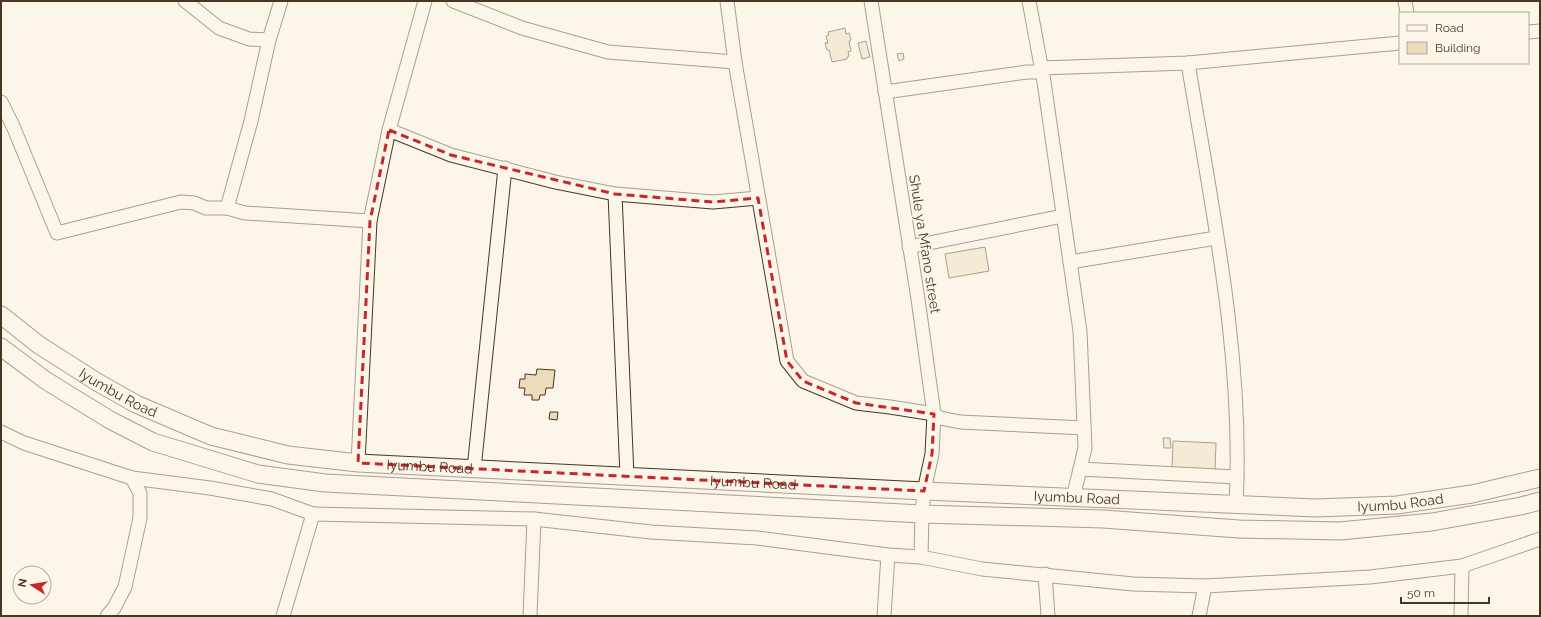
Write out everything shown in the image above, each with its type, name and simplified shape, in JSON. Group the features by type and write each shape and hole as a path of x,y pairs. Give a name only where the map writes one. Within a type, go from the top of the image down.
{"main road":[{"name":"Iyumbu Road","path":"1,315 39,345 97,382 136,404 211,436 288,455 358,463 1073,498 1316,508 1397,505 1472,494 1540,478"},
{"name":"Iyumbu Road","path":"1,346 45,380 110,420 153,442 258,474 325,483 922,514 1103,519 1239,530 1340,531 1432,522 1521,506 1540,501"}],"street":[{"path":"185,1 219,28 249,39 268,40"},
{"path":"227,208 251,121 268,40 281,1"},
{"path":"358,463 370,221 389,130 425,1"},
{"path":"452,1 522,28 608,52 734,62"},
{"path":"727,1 734,62 787,361 803,381 856,403 934,414 940,418 960,422 1084,428"},
{"name":"Shule ya Mfano street","path":"871,1 934,414 932,454 924,491 921,557"},
{"path":"1029,1 1042,70 1080,331 1085,448 1073,498"},
{"path":"1404,1 1407,12"},
{"path":"1529,32 1540,32"},
{"path":"885,92 1042,70 1188,63 1399,43"},
{"path":"1188,63 1228,312 1238,427 1236,505"},
{"path":"1,102 13,126 57,233 181,202 194,203 206,208 227,208 245,213 370,221"},
{"path":"389,130 451,155 554,182 615,194 713,202 758,198"},
{"path":"474,469 505,168"},
{"path":"615,194 627,476"},
{"path":"909,247 1063,216"},
{"path":"1070,262 1216,238"},
{"path":"1,432 24,443 132,478 210,488 272,499 313,514 534,519 651,532 757,538 888,555 921,557 982,569 1045,574 1133,584 1205,586 1370,577 1462,566 1540,539"},
{"path":"1080,469 1237,477"},
{"path":"108,616 125,587 140,518 140,493 132,478"},
{"path":"283,616 313,514"},
{"path":"530,616 534,519"},
{"path":"884,616 888,555"},
{"path":"1461,616 1462,566"},
{"path":"1045,574 1048,616"},
{"path":"1199,616 1205,586"}],"highlighted area":[{"path":"389,130 451,155 615,194 713,202 758,198 787,361 803,381 856,403 934,414 932,454 924,491 358,463 370,221"}],"building":[{"path":"845,28 846,34 849,33 851,40 849,41 851,51 848,52 849,56 847,59 832,62 829,50 827,50 825,43 828,43 826,36 829,35 828,32"},
{"path":"866,41 870,57 862,59 858,43"},
{"path":"903,53 904,59 899,61 897,54"},
{"path":"985,247 989,271 949,278 945,254"},
{"path":"537,369 555,370 553,388 546,388 545,395 540,395 539,400 532,400 532,395 524,395 525,388 519,388 520,379 525,379 525,374 536,375"},
{"path":"550,412 558,412 557,420 549,419"},
{"path":"1163,438 1170,438 1171,448 1164,448"},
{"path":"1173,441 1216,443 1215,471 1172,469"}]}
